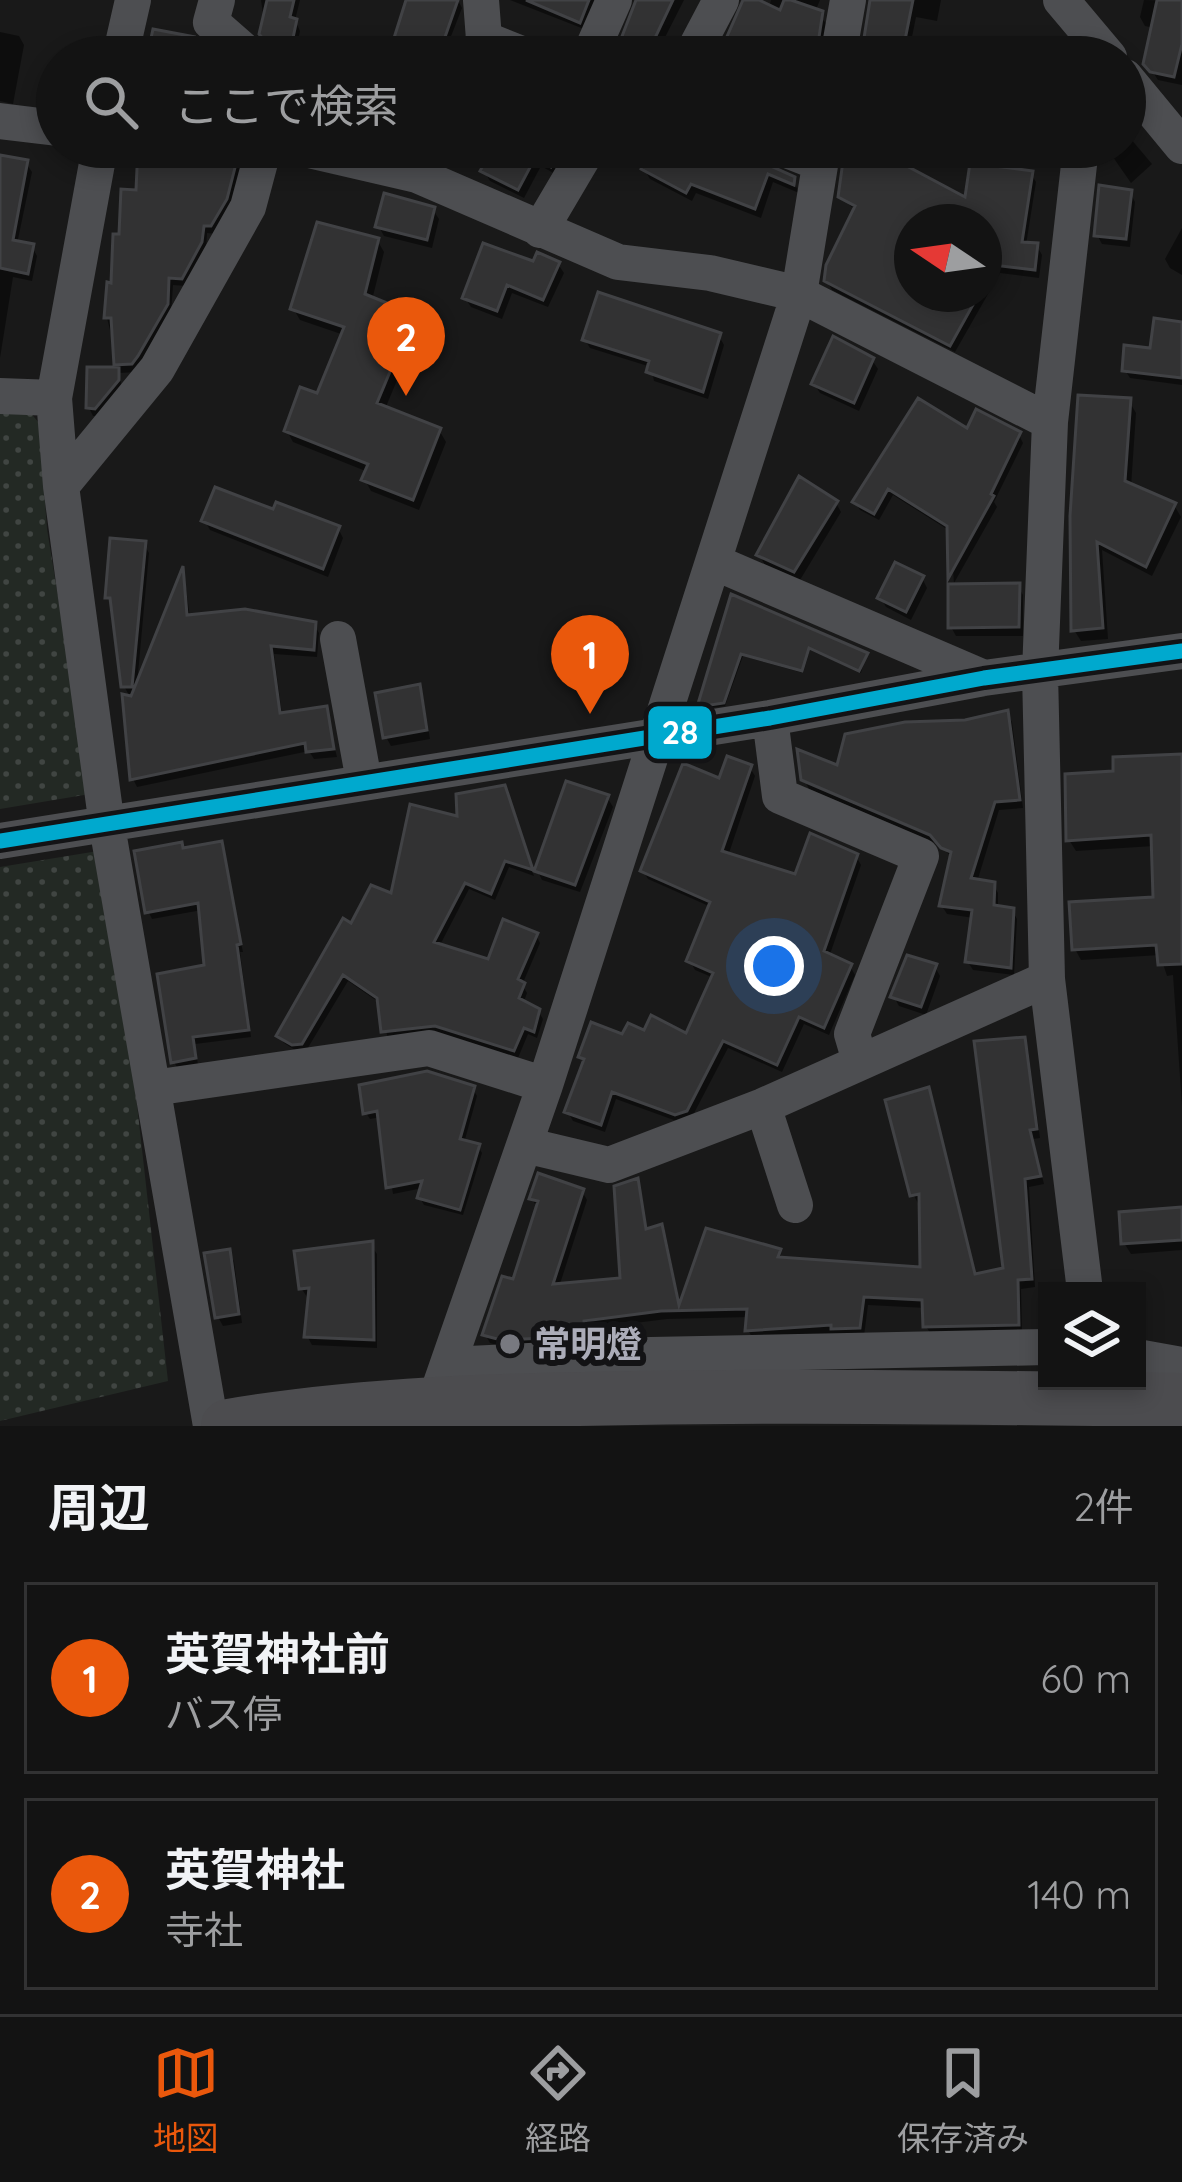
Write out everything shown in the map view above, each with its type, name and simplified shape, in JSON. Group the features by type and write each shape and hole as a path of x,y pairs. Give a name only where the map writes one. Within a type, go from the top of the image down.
{"street":[{"path":"125,36 133,0"},
{"path":"217,0 211,22 227,36"},
{"path":"480,36 481,0"},
{"path":"598,36 614,0"},
{"path":"702,36 721,0"},
{"path":"842,36 848,0"},
{"path":"1061,0 1087,36"},
{"path":"1099,36 1101,0"},
{"path":"1146,102 1182,146"},
{"path":"0,121 36,125"},
{"path":"96,168 54,398 61,486 107,826 211,1426"},
{"path":"61,486 157,369 248,207 258,168"},
{"path":"436,168 540,230 618,262 710,273 799,294 1050,422"},
{"path":"540,230 577,168"},
{"path":"441,1383 545,1085 799,294 820,168"},
{"path":"1079,168 1050,422 1040,672 1047,979 1083,1282"},
{"path":"0,396 54,398"},
{"path":"714,562 984,678"},
{"path":"338,639 364,781"},
{"path":"0,841 770,718 984,678 1182,651"},
{"path":"770,718 780,796 921,856 851,1034 860,1061"},
{"path":"525,1145 609,1166 763,1106 1047,979"},
{"path":"153,1088 429,1048 545,1085"},
{"path":"763,1106 795,1204"},
{"path":"228,1426 297,1420 441,1383 651,1355 1038,1347"},
{"path":"1146,1359 1182,1365"},
{"path":"441,1383 791,1411 1182,1400"}],"shaded area":[{"path":"0,410 29,411 39,423 47,529 90,794 0,809"},
{"path":"98,851 136,1096 168,1381 0,1421 0,867"}],"building":[{"path":"267,0 294,0 290,17 297,19 293,36 259,34"},
{"path":"406,0 458,0 445,36 395,36"},
{"path":"526,0 589,0 580,23"},
{"path":"636,0 673,0 656,36 622,36"},
{"path":"743,0 759,0 780,10 784,0 791,0 823,11 819,36 727,36"},
{"path":"870,0 913,0 906,36 864,36"},
{"path":"1157,0 1182,0 1182,44 1174,77 1150,72 1146,50"},
{"path":"153,29 190,36 152,36"},
{"path":"0,155 28,160 13,240 34,244 28,274 0,268"},
{"path":"137,168 235,168 227,199 211,226 204,226 202,242 182,279 169,278 168,304 138,356 132,364 114,365 111,318 104,318 113,234 119,234 121,189 136,190"},
{"path":"482,168 530,168 518,190"},
{"path":"775,168 795,177 794,185 768,174 755,209 691,184 686,193 641,169"},
{"path":"842,168 911,168 965,197 969,168 1033,171 1022,242 1038,243 1035,270 1002,266 1002,204 894,204 894,312 969,312 950,346 824,281 826,265 855,206 838,197"},
{"path":"1099,185 1132,190 1126,239 1094,236"},
{"path":"384,193 435,207 427,240 375,227"},
{"path":"317,222 379,238 365,294 414,314 377,403 441,428 413,500 361,480 368,464 284,431 300,387 317,393 344,327 290,309"},
{"path":"483,243 533,261 537,252 560,262 543,300 507,285 497,311 462,298"},
{"path":"598,292 721,333 703,392 646,372 649,361 582,340"},
{"path":"1154,318 1182,322 1182,378 1122,371 1124,345 1150,348"},
{"path":"833,336 874,358 854,403 811,384"},
{"path":"87,367 119,367 119,380 95,409 86,408"},
{"path":"1078,395 1131,398 1125,481 1176,503 1146,567 1097,542 1103,628 1071,631 1070,516"},
{"path":"918,398 967,428 976,409 1021,432 994,496 948,579 947,526 888,489 874,514 852,502"},
{"path":"799,476 838,501 794,572 756,555"},
{"path":"215,487 273,509 276,502 340,526 323,569 201,521"},
{"path":"110,538 146,541 132,687 121,687 110,598 105,598"},
{"path":"895,562 924,576 906,612 877,598"},
{"path":"183,566 187,615 245,609 316,622 314,650 271,646 280,713 327,706 334,749 306,752 305,743 130,780 122,694 131,696"},
{"path":"1020,583 1019,627 948,628 948,584"},
{"path":"731,594 868,653 859,671 809,648 802,671 741,654 724,703 697,707"},
{"path":"420,684 427,730 383,738 375,693"},
{"path":"1008,710 1020,800 995,802 971,878 995,882 994,905 1014,908 1011,968 965,962 972,910 939,906 951,852 930,835 801,780 797,749 837,765 845,734 905,722 965,720"},
{"path":"1182,754 1182,964 1158,965 1156,945 1072,950 1069,902 1153,897 1151,835 1066,841 1065,774 1113,771 1113,757"},
{"path":"727,756 752,765 722,851 795,874 810,833 858,854 824,951 852,964 824,1028 799,1017 777,1065 723,1041 687,1111 675,1115 612,1092 601,1125 564,1112 584,1059 578,1057 591,1022 622,1034 628,1023 644,1030 651,1015 686,1033 713,973 686,961 710,902 640,871 683,763 719,778"},
{"path":"566,781 609,795 575,885 534,871"},
{"path":"505,785 533,870 505,861 491,894 465,883 434,942 488,959 503,919 538,933 518,979 525,983 519,998 540,1009 534,1032 524,1028 514,1051 435,1026 381,1032 377,998 343,975 302,1044 292,1045 276,1036 343,918 351,923 371,885 391,893 410,804 457,816 456,794"},
{"path":"222,841 241,944 237,945 249,1030 193,1037 196,1058 171,1063 157,974 204,965 198,903 145,913 134,851"},
{"path":"907,955 937,964 921,1007 890,997"},
{"path":"1025,1037 1037,1129 1030,1130 1041,1176 1025,1179 1032,1279 1018,1280 1019,1325 923,1327 922,1300 864,1297 860,1328 831,1329 831,1325 745,1331 747,1309 661,1311 584,1321 585,1336 501,1340 482,1335 502,1276 513,1279 538,1201 529,1199 538,1173 584,1189 553,1284 620,1278 614,1186 638,1178 646,1229 662,1224 679,1305 706,1228 781,1249 778,1257 920,1267 919,1194 910,1196 885,1100 929,1087 975,1274 1003,1268 974,1041"},
{"path":"427,1071 475,1086 460,1139 480,1144 460,1210 417,1198 422,1181 386,1188 377,1111 363,1114 359,1085"},
{"path":"1182,1207 1182,1240 1121,1244 1119,1212"},
{"path":"373,1241 374,1340 304,1337 309,1288 299,1289 294,1251"},
{"path":"230,1249 239,1314 215,1318 204,1253"}],"transit line":[{"name":"28","path":"0,841 770,718 984,678 1182,651"}],"place":[{"name":"英賀神社","path":"406,396"},
{"name":"英賀神社前","path":"590,714"},
{"name":"常明燈","path":"510,1344"}]}
